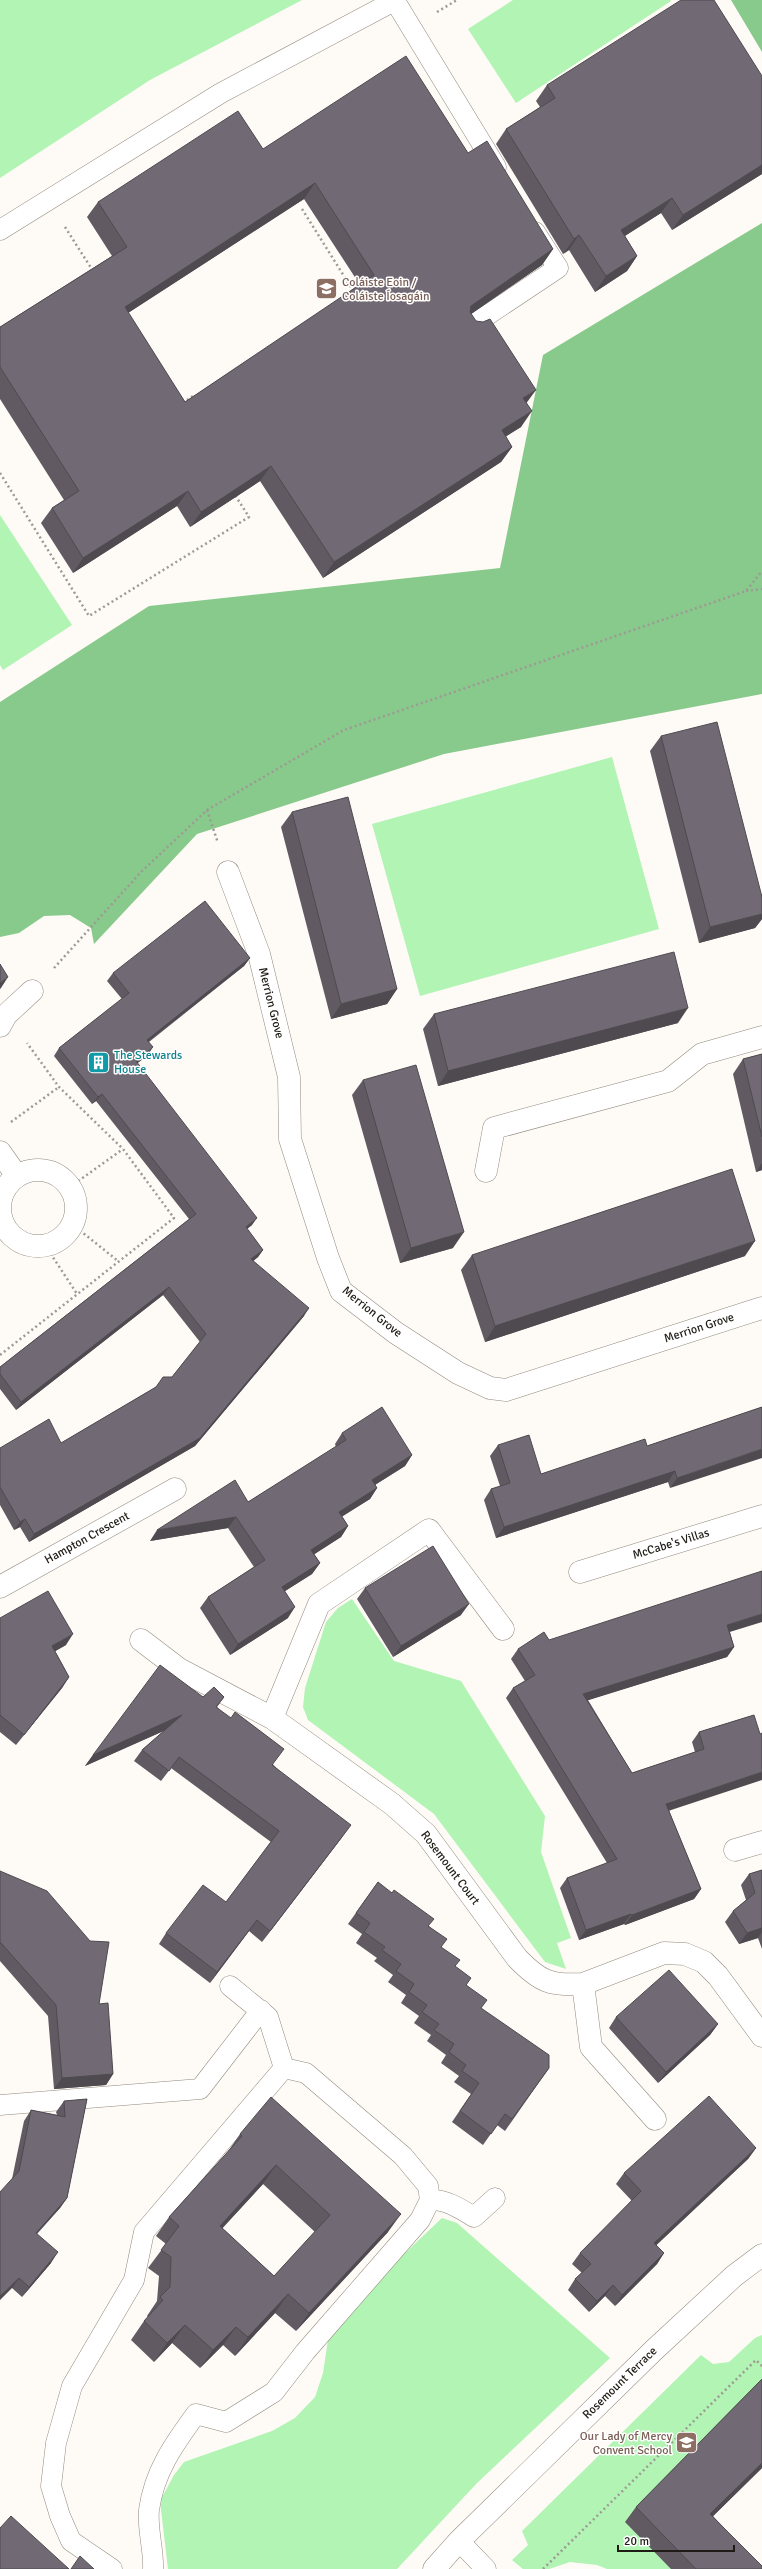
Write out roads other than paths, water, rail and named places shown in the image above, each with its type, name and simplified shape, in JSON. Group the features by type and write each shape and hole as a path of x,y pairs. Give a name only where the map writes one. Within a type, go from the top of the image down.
{"street":[{"name":"Merrion Grove","path":"228,872 259,954 289,1077 290,1139 328,1258 341,1291 396,1333 458,1373 490,1388 506,1390 762,1308"},
{"path":"3,1020 32,991"},
{"path":"486,1171 494,1128 668,1081 702,1054 762,1037"},
{"path":"0,1152 17,1176"},
{"path":"29,1171 49,1172 61,1177 70,1187 75,1200 76,1213 72,1224 65,1235 45,1245 24,1244 13,1236 4,1224 0,1212 2,1197 8,1186 17,1176 29,1171"},
{"name":"Hampton Crescent","path":"0,1587 175,1490"},
{"name":"McCabe's Villas","path":"580,1572 762,1516"},
{"path":"272,1718 319,1604 429,1530 503,1629"},
{"name":"Rosemount Court","path":"141,1640 179,1669 272,1718 392,1804 426,1834 517,1958 533,1975 558,1985 583,1984 664,1953 685,1954 704,1962 718,1976 762,2036"},
{"path":"735,1850 762,1842"},
{"path":"583,1984 591,2047 655,2119"},
{"name":"Rosemount Terrace","path":"434,2569 459,2541 659,2345 734,2276 762,2255"}],"lane":[{"path":"0,230 47,199 221,92 396,0 504,181"},
{"path":"471,326 558,268 525,215"},
{"path":"230,1986 268,2017 284,2068"},
{"path":"0,2105 200,2089 261,2010"},
{"path":"153,2569 149,2511 158,2471 175,2442 196,2414 226,2422 274,2392 305,2352 420,2220 430,2200 428,2186 403,2156 306,2073 284,2068"},
{"path":"112,2569 71,2541 60,2516 51,2486 56,2443 72,2386 134,2280 144,2232 284,2068"},
{"path":"430,2200 438,2200 455,2206 474,2217 495,2198"},
{"path":"459,2541 486,2569"}],"place":[{"name":"Coláiste Eoin / Coláiste Íosagáin","path":"326,289"},
{"name":"The Stewards House","path":"99,1062"},
{"name":"Our Lady of Mercy Convent School","path":"687,2443"}]}
